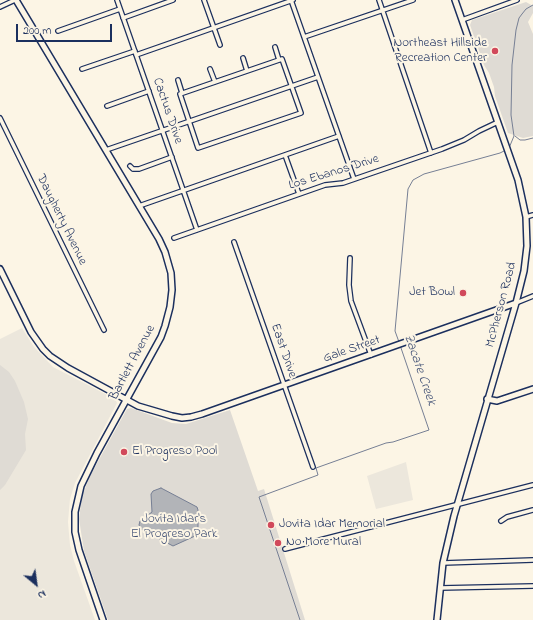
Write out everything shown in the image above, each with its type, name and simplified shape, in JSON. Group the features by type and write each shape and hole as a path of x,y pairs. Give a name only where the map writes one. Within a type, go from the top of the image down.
{"main road":[{"name":"Bartlett Avenue","path":"16,0 159,239 165,252 171,273 172,290 170,307 163,332 97,453 81,486 75,512 75,532 79,550 103,620"},
{"name":"McPherson Road","path":"437,620 444,563 457,505 516,303 526,259 527,234 522,193 455,0"},
{"name":"Gale Street","path":"0,269 32,332 43,349 50,356 68,368 144,408 182,418 191,418 516,303"},
{"path":"487,399 497,401 533,389"}],"street":[{"path":"0,8 16,0"},
{"name":"Cactus Drive","path":"117,0 197,230"},
{"path":"123,18 174,0"},
{"path":"204,0 220,45"},
{"path":"82,69 214,28 292,0 354,179"},
{"path":"379,0 431,153"},
{"path":"304,37 413,0"},
{"path":"462,20 517,0"},
{"path":"58,31 120,9"},
{"path":"178,80 198,148 301,112 292,86 275,47"},
{"path":"243,58 247,71"},
{"path":"181,94 281,59"},
{"path":"210,69 215,82"},
{"path":"106,150 318,77"},
{"path":"107,106 149,91"},
{"name":"Daugherty Avenue","path":"0,118 104,330"},
{"name":"Los Ebanos Drive","path":"174,238 325,185 354,179 431,153 464,140 478,131 498,122"},
{"path":"139,206 339,136"},
{"path":"285,155 299,194"},
{"path":"130,166 134,169 139,169 172,157"},
{"path":"526,217 533,215"},
{"name":"East Drive","path":"234,242 313,466"},
{"path":"350,258 349,285 351,302 371,355"},
{"name":"Gale Street","path":"516,303 533,296"},
{"path":"285,549 533,485"},
{"path":"500,521 507,517 533,510"},
{"path":"444,563 533,560"},
{"path":"440,588 533,586"}],"shaded area":[{"path":"22,328 34,347 53,367 115,399 117,403 75,483 70,499 68,522 70,545 74,561 95,620 0,620 0,339"},
{"path":"406,462 413,500 376,509 367,476"},
{"path":"161,488 197,507 198,510 198,528 195,536 173,546 141,529 139,525 140,521 152,512 151,494 153,491"}],"green space":[{"path":"526,2 533,6 533,13 528,22 533,34 533,136 523,138 508,133 495,96 494,87 489,73 484,65 470,25 472,20"},
{"path":"0,365 9,372 15,381 24,402 28,419 25,434 26,450 5,485 0,490"},
{"name":"Jovita Idar's El Progreso Park","path":"131,408 172,423 186,424 230,410 258,491 264,489 305,620 108,620 84,551 79,519 82,496 91,474 127,409"}],"waterway":[{"name":"Zacate Creek","path":"509,148 514,136 511,115 512,65 516,30 519,18 526,9 533,5"},
{"path":"515,136 520,140 533,138"},
{"name":"Zacate Creek","path":"399,342 395,331 408,189 413,180 424,174 506,150"},
{"name":"Zacate Creek","path":"300,620 259,497 318,475 316,468 386,443 429,430 400,345"}],"place":[{"name":"Northeast Hillside Recreation Center","path":"495,51"},
{"name":"Jet Bowl","path":"463,293"},
{"name":"El Progreso Pool","path":"124,452"},
{"name":"Jovita Idar Memorial","path":"271,525"},
{"name":"No More Mural","path":"278,543"}]}
